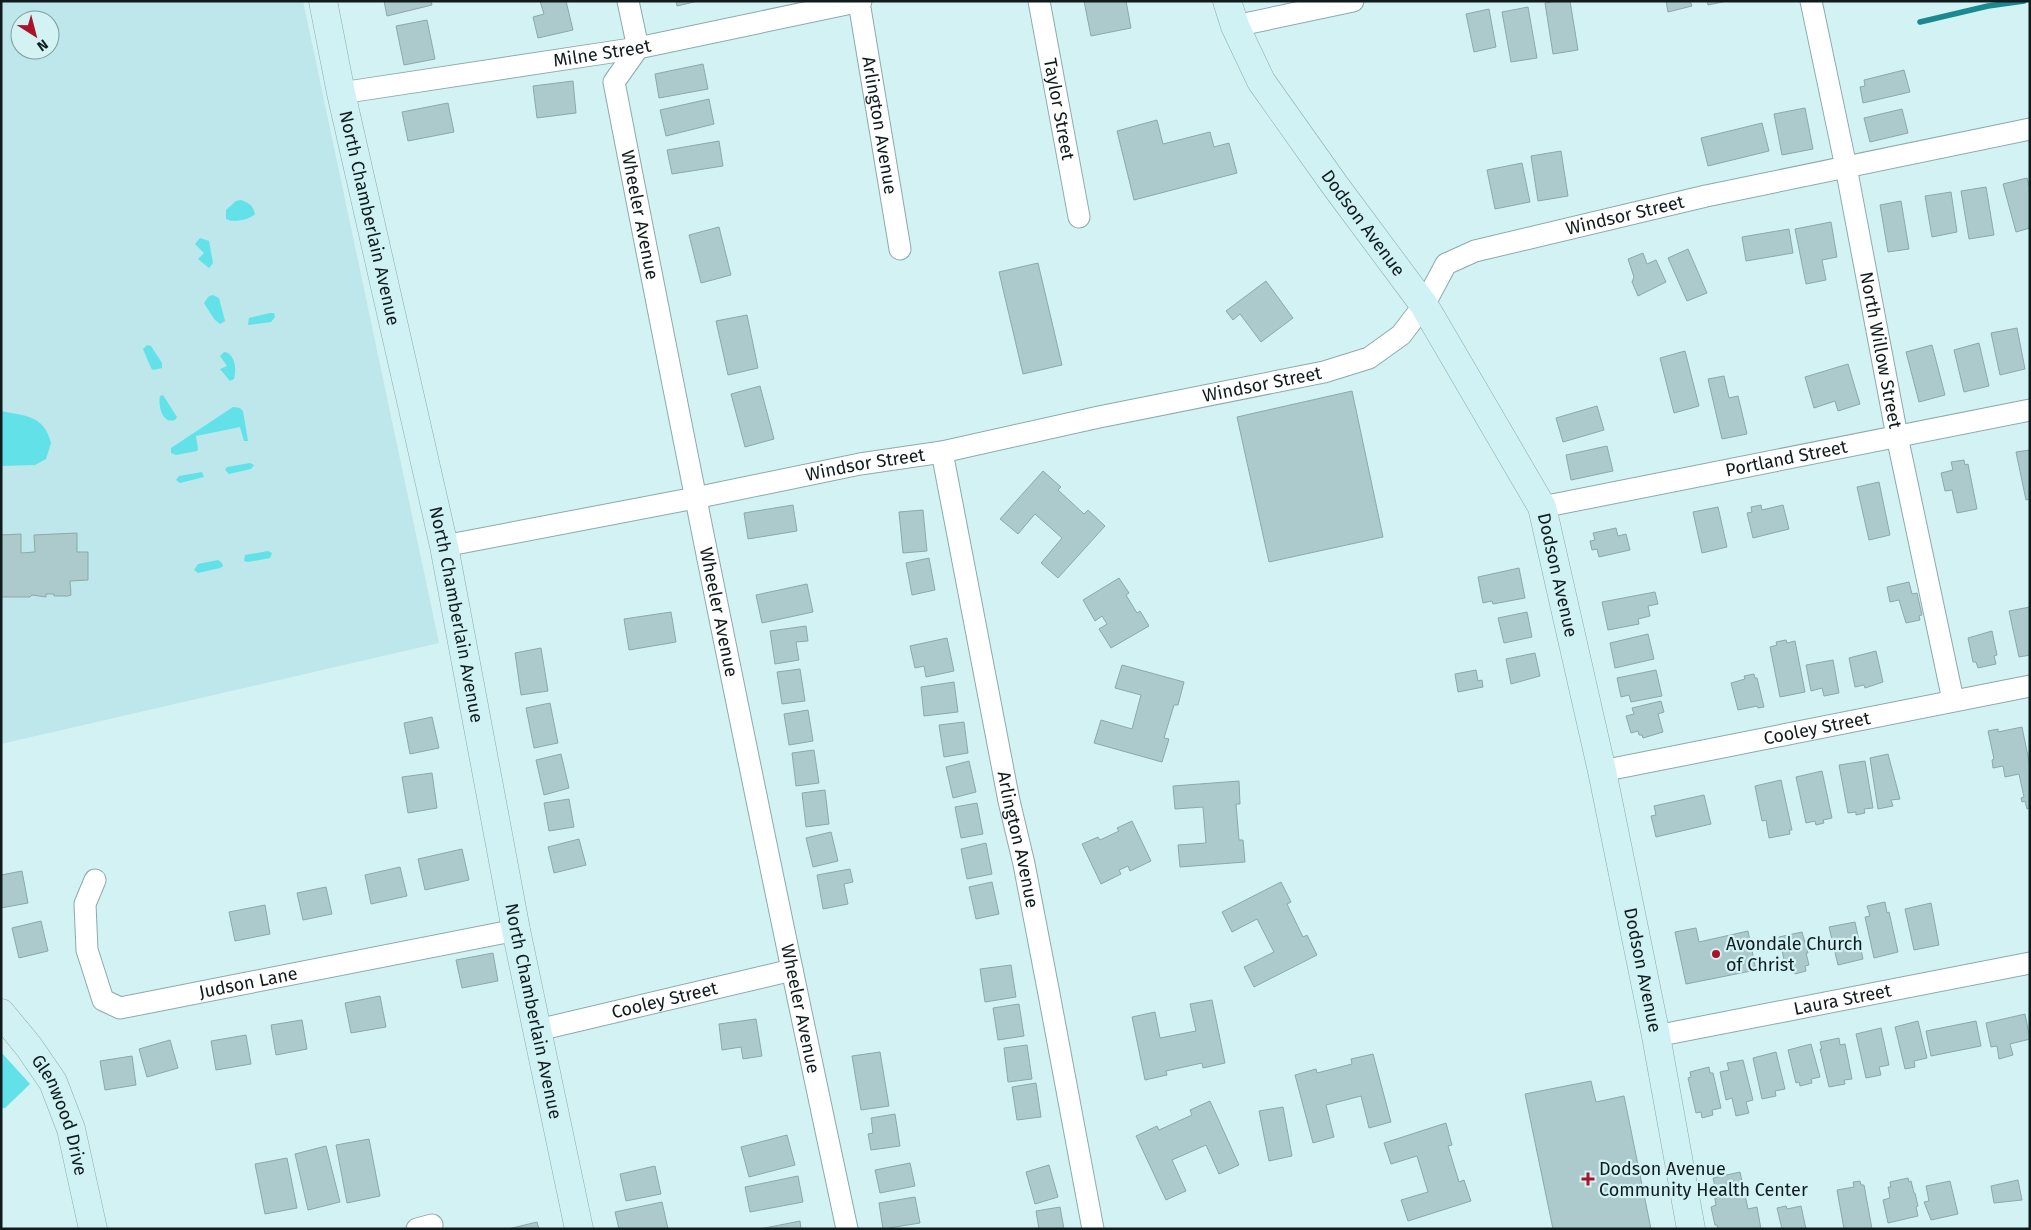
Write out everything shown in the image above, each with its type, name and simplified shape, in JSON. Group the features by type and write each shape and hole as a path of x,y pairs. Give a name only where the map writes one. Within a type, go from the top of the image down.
{"street":[{"name":"North Chamberlain Avenue","path":"323,1 341,93 444,546 516,930 579,1229"},
{"path":"628,1 638,48"},
{"name":"Taylor Street","path":"1040,1 1079,217"},
{"path":"1231,14 1353,1"},
{"name":"North Willow Street","path":"1811,1 1846,166 1897,436 1953,700"},
{"name":"Milne Street","path":"341,93 638,48 860,2"},
{"name":"Arlington Avenue","path":"860,2 900,249"},
{"name":"Dodson Avenue","path":"1231,14 1261,81 1334,184 1424,305 1542,507 1602,771 1656,1036 1691,1229"},
{"name":"Wheeler Avenue","path":"638,48 614,82 695,498 847,1229"},
{"name":"Windsor Street","path":"444,546 860,464 942,452 1099,417 1324,372 1369,358 1401,335 1424,305 1446,264 1475,251 1706,196 2030,129"},
{"name":"Portland Street","path":"1542,507 2030,410"},
{"name":"Arlington Avenue","path":"942,452 1009,801 1024,864 1050,994 1093,1229"},
{"name":"Cooley Street","path":"1602,771 2030,686"},
{"name":"Judson Lane","path":"94,880 85,904 87,950 103,1000 120,1008 516,930"},
{"name":"Laura Street","path":"1656,1036 2030,963"},
{"name":"Cooley Street","path":"538,1030 792,970"},
{"name":"Glenwood Drive","path":"1,1013 30,1047 53,1082 71,1129 93,1229"}],"shaded area":[{"path":"1,1 303,1 439,643 1,744"},
{"path":"241,200 253,208 255,214 241,220 233,221 226,219 226,210 236,201"},
{"path":"200,238 209,241 213,263 209,268 198,259 204,253 195,244"},
{"path":"213,295 219,298 225,321 220,324 214,319 204,303 209,296"},
{"path":"274,313 275,317 271,322 248,325 249,318"},
{"path":"147,345 151,346 162,363 162,368 153,370 151,368 143,349"},
{"path":"224,352 231,355 234,362 235,375 234,379 230,381 220,369 227,366 220,356"},
{"path":"163,395 177,417 175,420 171,421 164,417 160,409 160,396"},
{"path":"233,407 240,408 243,411 248,441 244,441 240,427 196,436 197,451 176,455 171,453 171,448"},
{"path":"1,411 33,418 44,427 51,443 46,459 35,465 1,466"},
{"path":"250,463 254,465 251,469 229,474 225,470 227,467"},
{"path":"202,472 204,477 180,483 176,480 179,476"},
{"path":"268,551 272,553 270,558 244,561 245,555"},
{"path":"218,560 223,566 220,568 198,573 194,570 198,564"},
{"path":"1,1052 30,1084 5,1108 1,1108"}],"building":[{"path":"384,1 431,1 432,5 387,16"},
{"path":"540,1 566,1 573,30 538,38 533,17 544,14"},
{"path":"676,1 698,1 677,6"},
{"path":"1084,1 1126,1 1131,28 1091,36"},
{"path":"1570,1 1578,50 1553,54 1545,3"},
{"path":"1666,1 1690,1 1692,6 1668,12"},
{"path":"1707,1 1727,1 1708,5"},
{"path":"1528,7 1537,58 1511,62 1502,12"},
{"path":"1489,9 1496,47 1474,52 1466,14"},
{"path":"427,20 435,59 404,65 396,26"},
{"path":"703,64 708,89 659,98 655,74"},
{"path":"1904,70 1910,92 1863,103 1860,87 1865,86 1864,80"},
{"path":"573,81 576,113 537,118 533,86"},
{"path":"709,99 714,124 666,136 660,110"},
{"path":"448,103 454,132 408,141 402,112"},
{"path":"1805,108 1813,149 1782,155 1774,114"},
{"path":"1902,109 1908,133 1870,142 1864,118"},
{"path":"1157,120 1163,144 1210,132 1214,147 1229,143 1237,173 1134,200 1117,131"},
{"path":"1762,123 1769,151 1708,166 1701,138"},
{"path":"719,141 723,166 672,174 667,150"},
{"path":"1561,151 1568,196 1538,201 1531,156"},
{"path":"1522,163 1530,202 1495,209 1487,170"},
{"path":"2027,178 2030,189 2030,228 2016,232 2003,184"},
{"path":"1986,187 1994,235 1969,239 1961,191"},
{"path":"1951,192 1957,232 1932,237 1925,196"},
{"path":"1901,201 1909,249 1888,252 1880,205"},
{"path":"1831,222 1837,257 1822,260 1826,280 1806,284 1795,229"},
{"path":"719,227 731,275 701,283 689,235"},
{"path":"1789,229 1793,253 1746,261 1742,237"},
{"path":"1688,249 1707,293 1687,301 1668,258"},
{"path":"1643,253 1647,264 1656,260 1666,282 1638,296 1632,282 1634,277 1628,259"},
{"path":"1038,263 1062,365 1023,374 999,272"},
{"path":"1266,281 1293,318 1261,342 1240,314 1233,320 1226,311"},
{"path":"747,315 758,368 728,375 716,321"},
{"path":"2017,328 2025,369 2000,375 1991,333"},
{"path":"1979,343 1989,386 1964,392 1954,350"},
{"path":"1932,345 1945,395 1919,402 1906,352"},
{"path":"1685,351 1699,406 1674,413 1660,358"},
{"path":"1848,364 1860,404 1838,411 1835,401 1814,408 1805,377"},
{"path":"1724,376 1729,398 1738,396 1747,434 1722,439 1708,379"},
{"path":"760,386 774,439 745,447 731,394"},
{"path":"1352,391 1383,537 1269,562 1237,417"},
{"path":"1597,406 1604,430 1563,442 1556,418"},
{"path":"1607,446 1613,471 1571,480 1566,455"},
{"path":"2030,450 2030,499 2026,500 2016,452"},
{"path":"1964,460 1965,465 1968,464 1977,509 1957,513 1952,490 1945,491 1941,473 1953,470 1951,462"},
{"path":"1043,471 1061,487 1058,490 1084,514 1088,510 1105,526 1058,578 1041,563 1062,538 1035,514 1018,534 1000,519"},
{"path":"1879,482 1890,535 1869,540 1857,487"},
{"path":"793,505 797,531 748,539 744,513"},
{"path":"1761,505 1762,510 1783,505 1789,529 1753,538 1747,513 1752,512 1751,507"},
{"path":"1718,507 1727,547 1702,553 1693,512"},
{"path":"923,510 927,551 903,553 899,512"},
{"path":"1616,528 1618,536 1626,534 1630,550 1599,557 1597,549 1592,550 1590,541 1595,540 1593,533"},
{"path":"77,533 77,552 88,552 88,580 70,581 71,595 54,596 54,594 46,594 46,597 32,595 30,597 1,597 1,535 21,534 21,553 35,552 34,535"},
{"path":"929,558 935,590 912,595 906,563"},
{"path":"1519,568 1525,598 1493,604 1492,601 1483,603 1478,577"},
{"path":"1119,578 1129,593 1126,595 1137,613 1140,611 1149,626 1111,648 1099,629 1107,624 1102,616 1095,621 1083,600"},
{"path":"1909,582 1912,594 1917,593 1922,615 1919,616 1920,620 1906,623 1899,600 1890,602 1887,587"},
{"path":"807,584 813,612 762,623 756,595"},
{"path":"1655,592 1658,604 1648,606 1650,616 1638,619 1639,624 1608,630 1602,602"},
{"path":"2030,607 2030,655 2019,657 2009,611"},
{"path":"671,612 676,642 629,650 624,619"},
{"path":"1527,612 1532,637 1504,643 1498,618"},
{"path":"806,626 808,641 796,642 799,660 775,664 770,631"},
{"path":"1992,631 1997,655 1994,656 1996,664 1978,668 1976,662 1973,662 1968,638"},
{"path":"1648,634 1654,659 1615,668 1610,643"},
{"path":"947,638 954,671 926,677 924,666 915,668 910,646"},
{"path":"1786,640 1787,643 1795,641 1805,692 1780,697 1770,647 1777,645 1776,642"},
{"path":"541,648 548,691 521,695 515,653"},
{"path":"1876,651 1883,682 1865,688 1864,685 1855,687 1849,658"},
{"path":"1535,653 1540,676 1511,684 1506,659"},
{"path":"1833,660 1839,693 1824,696 1822,688 1811,691 1806,665"},
{"path":"1122,665 1184,682 1178,705 1174,705 1164,738 1169,739 1162,762 1094,743 1101,720 1132,729 1141,695 1115,688"},
{"path":"800,669 805,701 782,704 777,672"},
{"path":"1476,670 1478,681 1482,680 1483,687 1458,692 1455,674"},
{"path":"1656,670 1662,696 1631,702 1629,695 1621,697 1617,678"},
{"path":"1754,674 1755,678 1757,678 1764,707 1758,708 1757,706 1738,710 1731,683 1745,679 1744,676"},
{"path":"954,682 958,712 924,716 921,687"},
{"path":"1661,701 1664,712 1658,714 1663,732 1643,738 1642,735 1639,735 1638,731 1631,733 1626,716 1634,714 1632,708"},
{"path":"550,703 558,743 534,748 526,708"},
{"path":"808,710 813,741 789,745 784,714"},
{"path":"432,717 439,748 410,754 404,723"},
{"path":"964,722 968,753 944,757 939,725"},
{"path":"2022,727 2030,766 2030,808 2027,809 2025,801 2022,802 2021,798 2024,797 2019,774 2005,777 2003,766 1993,768 1992,760 1994,759 1988,731 1998,729 1998,732"},
{"path":"814,750 819,783 796,786 792,753"},
{"path":"561,754 569,788 544,795 536,760"},
{"path":"1888,754 1900,799 1891,800 1893,806 1878,809 1870,758"},
{"path":"969,761 976,792 953,798 946,767"},
{"path":"1865,761 1873,808 1864,809 1865,813 1856,815 1856,812 1848,813 1839,765"},
{"path":"1822,771 1832,818 1823,820 1824,823 1816,825 1815,821 1806,823 1796,777"},
{"path":"432,773 437,808 408,813 402,777"},
{"path":"1781,780 1792,830 1789,830 1790,834 1769,838 1766,820 1762,821 1755,786"},
{"path":"1239,781 1240,804 1236,804 1239,840 1243,840 1245,862 1180,867 1178,845 1206,843 1203,807 1175,809 1173,786"},
{"path":"825,790 829,824 806,827 802,793"},
{"path":"1704,795 1711,824 1656,837 1651,816 1656,815 1654,806"},
{"path":"569,799 574,827 549,831 544,803"},
{"path":"977,803 983,834 961,838 955,807"},
{"path":"1132,821 1151,861 1130,871 1128,866 1119,870 1121,874 1101,884 1082,844 1098,837 1100,840 1119,831 1117,828"},
{"path":"831,832 838,861 813,867 806,838"},
{"path":"579,839 586,865 554,873 548,847"},
{"path":"986,843 992,874 967,879 961,849"},
{"path":"462,849 469,880 425,890 418,859"},
{"path":"400,867 407,896 371,904 365,875"},
{"path":"850,869 853,882 844,884 848,904 823,909 817,875"},
{"path":"22,871 28,903 1,908 1,875"},
{"path":"992,882 999,914 976,919 969,887"},
{"path":"1281,882 1291,902 1287,904 1303,937 1307,935 1317,955 1254,987 1244,967 1274,952 1257,919 1232,932 1222,912"},
{"path":"326,887 332,914 303,920 297,893"},
{"path":"1885,902 1898,952 1874,958 1865,917 1870,916 1867,906"},
{"path":"1931,903 1939,945 1914,950 1905,909"},
{"path":"265,905 270,934 235,941 229,912"},
{"path":"41,921 48,951 19,958 12,928"},
{"path":"1855,922 1863,959 1838,965 1829,927"},
{"path":"1696,928 1699,942 1748,931 1756,970 1686,984 1675,932"},
{"path":"1802,932 1808,953 1806,953 1809,965 1805,966 1806,971 1795,974 1794,968 1786,969 1779,937"},
{"path":"493,953 498,981 462,988 456,960"},
{"path":"1011,965 1016,997 985,1002 980,969"},
{"path":"380,996 386,1027 351,1033 345,1003"},
{"path":"1212,1000 1225,1063 1203,1068 1202,1063 1166,1071 1167,1075 1145,1080 1132,1017 1155,1012 1160,1038 1196,1031 1190,1004"},
{"path":"1019,1004 1024,1036 998,1040 993,1008"},
{"path":"2025,1014 2030,1039 2010,1044 2013,1055 1999,1059 1997,1046 1991,1047 1986,1023"},
{"path":"756,1019 762,1056 743,1059 741,1047 722,1050 719,1024"},
{"path":"302,1020 307,1049 276,1055 271,1025"},
{"path":"1918,1021 1927,1058 1914,1061 1915,1067 1905,1069 1895,1027"},
{"path":"1976,1021 1981,1046 1931,1056 1926,1031"},
{"path":"1881,1028 1889,1065 1879,1067 1881,1075 1866,1078 1856,1034"},
{"path":"246,1035 251,1064 216,1070 211,1041"},
{"path":"1839,1038 1840,1045 1845,1044 1852,1079 1844,1080 1845,1084 1829,1087 1820,1042"},
{"path":"170,1040 178,1068 147,1077 139,1049"},
{"path":"1811,1044 1820,1077 1811,1079 1812,1083 1800,1086 1799,1082 1796,1083 1788,1050"},
{"path":"1027,1045 1032,1079 1008,1082 1004,1048"},
{"path":"880,1052 889,1106 861,1110 852,1056"},
{"path":"1776,1052 1785,1089 1775,1091 1776,1096 1762,1099 1753,1058"},
{"path":"1373,1054 1391,1122 1369,1128 1361,1096 1326,1105 1334,1137 1313,1143 1295,1075 1316,1069 1317,1073 1352,1064 1351,1059"},
{"path":"132,1056 136,1085 105,1090 100,1061"},
{"path":"1743,1060 1753,1100 1746,1102 1749,1113 1736,1116 1732,1098 1726,1100 1720,1072 1729,1070 1727,1063"},
{"path":"1709,1067 1710,1073 1713,1073 1721,1108 1712,1110 1713,1115 1702,1118 1701,1112 1696,1113 1688,1078 1691,1077 1690,1072"},
{"path":"1591,1081 1596,1102 1624,1096 1651,1229 1553,1229 1525,1094"},
{"path":"1036,1083 1041,1117 1017,1120 1012,1087"},
{"path":"1210,1101 1239,1165 1219,1174 1206,1145 1172,1160 1186,1191 1166,1200 1136,1136 1157,1126 1159,1130 1192,1115 1190,1110"},
{"path":"1283,1107 1292,1156 1269,1161 1259,1111"},
{"path":"895,1114 900,1146 871,1150 868,1134 873,1133 871,1118"},
{"path":"1446,1123 1452,1145 1448,1146 1459,1182 1464,1180 1471,1201 1408,1221 1401,1200 1428,1192 1417,1156 1391,1164 1384,1143"},
{"path":"787,1135 795,1165 749,1177 741,1147"},
{"path":"369,1139 380,1196 347,1203 336,1145"},
{"path":"326,1146 340,1202 308,1210 295,1154"},
{"path":"287,1158 297,1208 265,1214 255,1164"},
{"path":"910,1163 915,1186 880,1193 875,1170"},
{"path":"1049,1165 1058,1197 1035,1204 1026,1172"},
{"path":"655,1166 661,1194 626,1201 620,1174"},
{"path":"1740,1172 1748,1209 1757,1207 1761,1229 1718,1229 1717,1225 1715,1225 1711,1207 1716,1205 1713,1178"},
{"path":"798,1176 803,1202 750,1212 745,1187"},
{"path":"1908,1178 1915,1193 1918,1216 1888,1223 1883,1200 1890,1198 1888,1187 1891,1187 1890,1182"},
{"path":"2018,1180 2022,1200 1994,1203 1991,1186"},
{"path":"1860,1181 1861,1185 1864,1185 1872,1229 1844,1229 1837,1190 1854,1187 1853,1182"},
{"path":"1950,1181 1958,1214 1931,1220 1924,1202 1929,1201 1926,1186"},
{"path":"915,1197 920,1223 883,1229 879,1203"},
{"path":"662,1202 668,1229 619,1229 615,1212"},
{"path":"1786,1206 1787,1209 1801,1206 1806,1229 1782,1229 1777,1208"},
{"path":"1060,1207 1064,1229 1039,1229 1036,1211"},
{"path":"800,1221 801,1229 760,1229"},
{"path":"537,1222 539,1229 508,1229"}],"waterway":[{"path":"1920,22 1988,6 2024,1"}],"place":[{"name":"Avondale Church of Christ","path":"1716,954"},
{"name":"Dodson Avenue Community Health Center","path":"1588,1179"}]}
